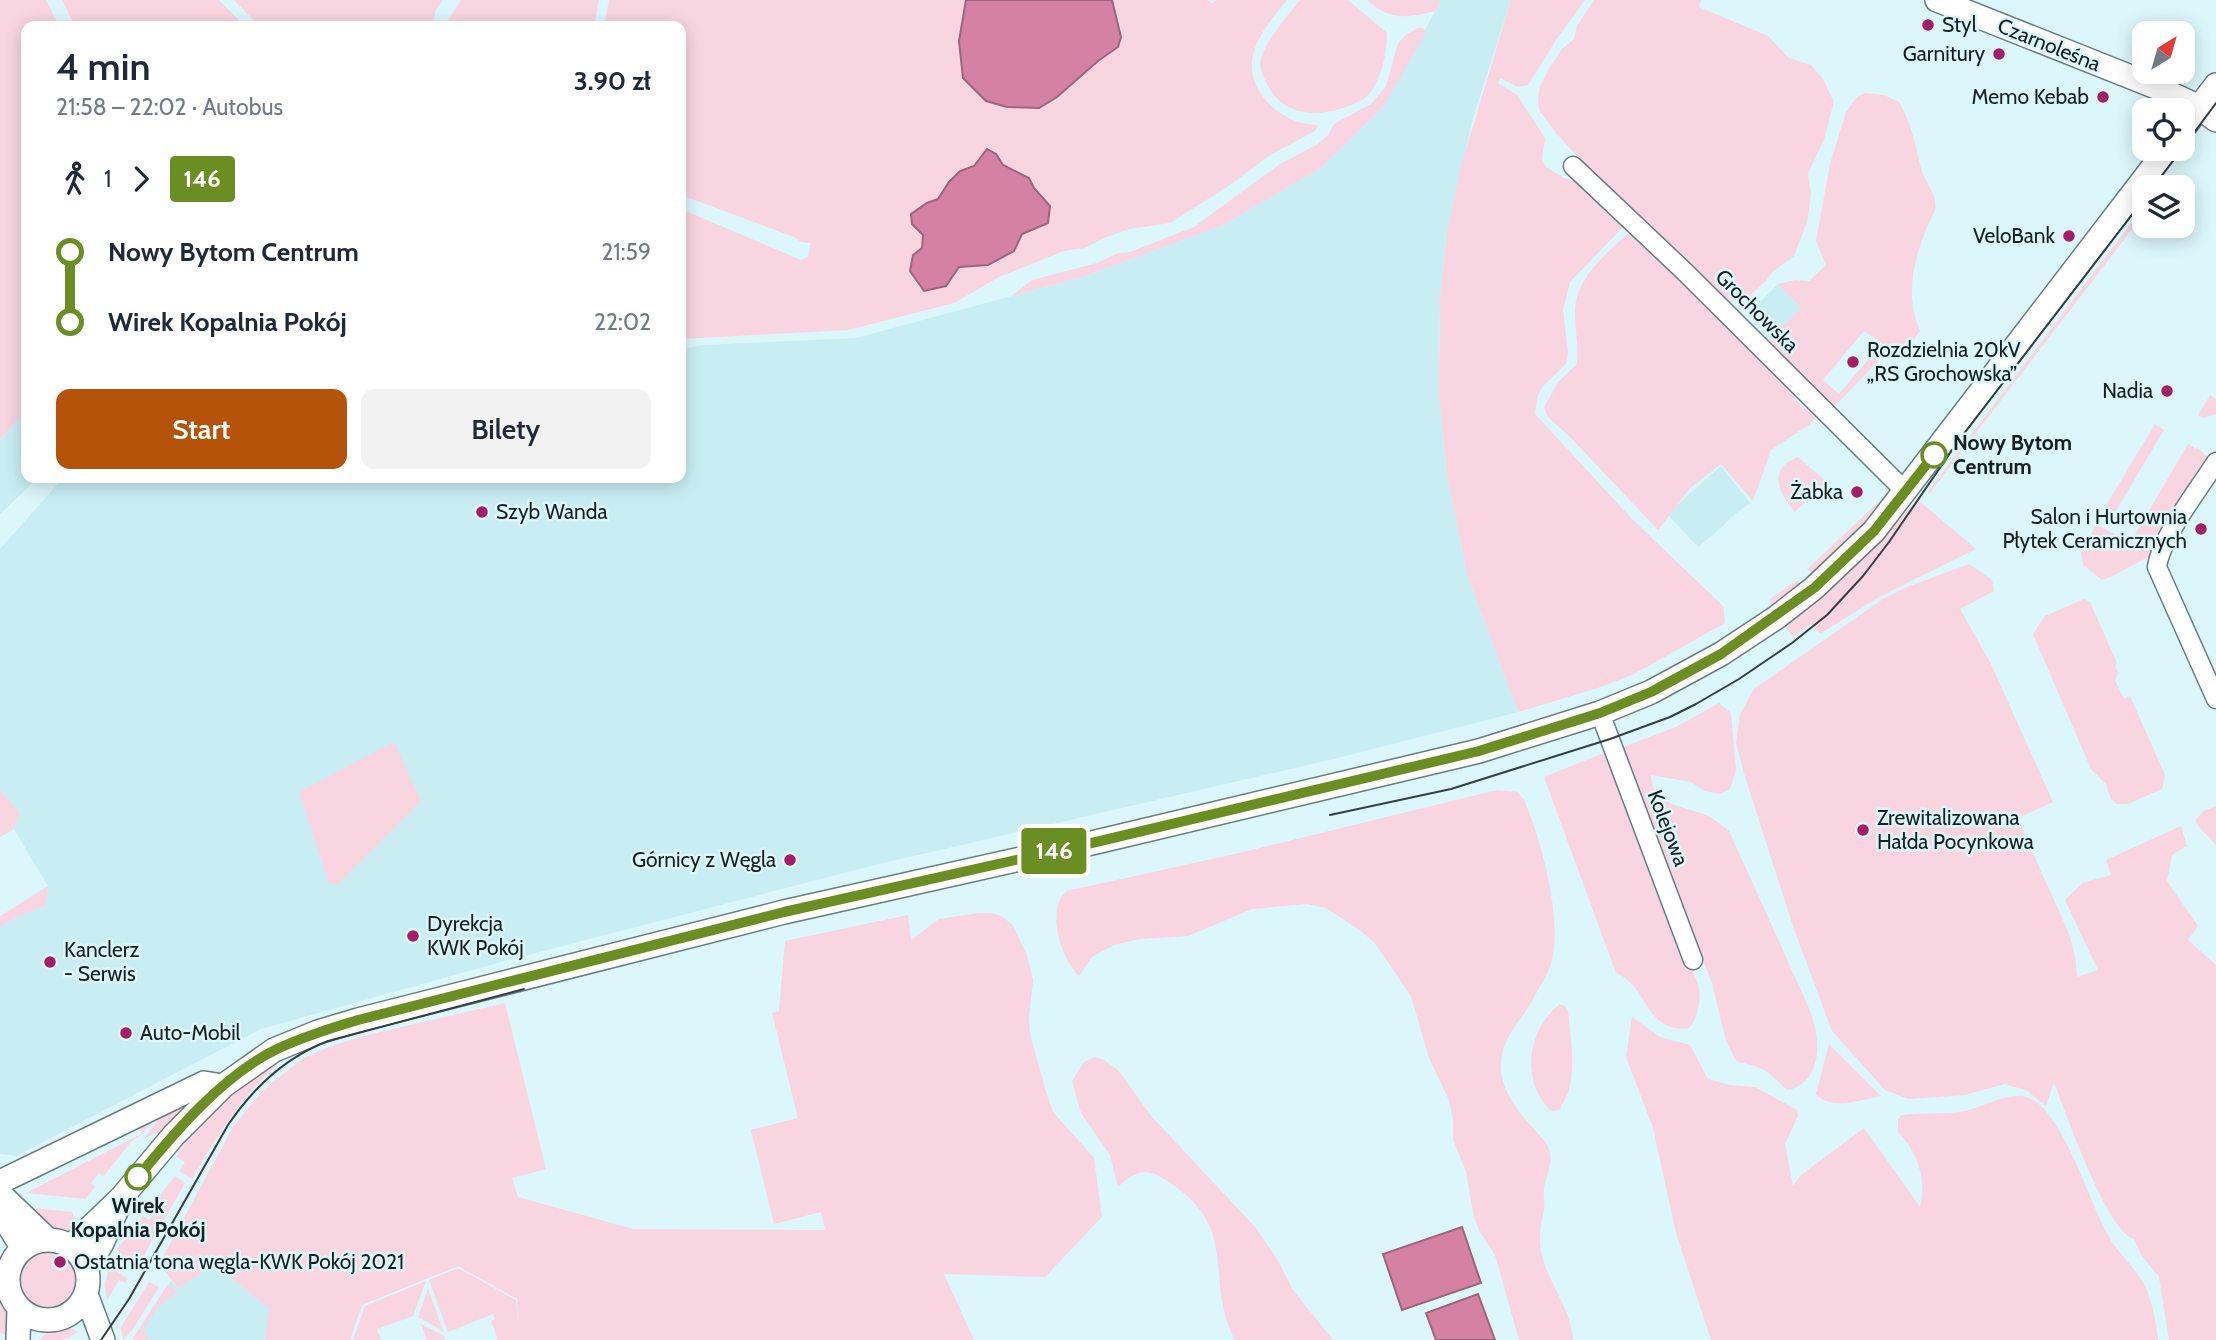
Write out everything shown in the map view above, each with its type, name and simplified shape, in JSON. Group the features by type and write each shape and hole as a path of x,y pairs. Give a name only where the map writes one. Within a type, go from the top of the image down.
{"street":[{"name":"Czarnoleśna","path":"1937,0 2151,85 2208,113"},
{"path":"2208,113 2216,85"},
{"path":"70,1247 122,1197 174,1135 223,1086 274,1050 318,1032 797,909 1096,842 1479,751 1600,713 1651,692 1721,654 1777,617 1854,552 1906,492 2159,161"},
{"name":"Grochowska","path":"1573,166 1685,272 1906,492"},
{"path":"2216,462 2158,556 2157,567 2216,699"},
{"name":"Kolejowa","path":"1600,713 1693,960"},
{"path":"0,1182 204,1083 223,1086"},
{"path":"0,1194 47,1239 70,1247 79,1255 87,1269 89,1281 81,1305 72,1313 37,1330 33,1318 19,1309 12,1298 8,1280 9,1268 23,1249 47,1239"},
{"path":"87,1269 102,1243 122,1197"},
{"path":"0,1211 23,1249"},
{"path":"86,1294 103,1340"},
{"path":"18,1340 19,1309"},
{"path":"72,1313 94,1340"}],"shaded area":[{"path":"0,0 46,0 56,21 21,21 21,416 0,440"},
{"path":"62,0 219,0 240,21 72,21"},
{"path":"234,0 443,0 436,10 433,21 254,21"},
{"path":"461,0 599,0 595,21 448,21"},
{"path":"609,0 966,0 959,41 963,78 987,101 1007,107 1089,65 1116,45 1121,33 1112,0 1208,0 1212,4 1216,0 1287,0 1260,38 1254,52 1253,74 1268,103 1286,117 1318,125 1315,131 1270,155 1227,187 1170,223 1129,229 1085,248 1064,251 999,277 954,303 848,330 686,339 686,211 801,260 808,257 811,243 801,242 686,197 686,21 605,21","holes":["996,154 1003,165 1029,178 1043,197 1048,223 1022,234 988,265 959,267 946,286 922,248 923,235 912,225 927,203 938,200 963,172"]},
{"path":"966,0 1112,0 1121,37 1118,47 1057,97 1039,108 1007,107 986,101 963,78 959,41"},
{"path":"1300,0 1348,0 1387,33 1379,77 1371,92 1363,99 1328,112 1304,112 1282,103 1267,84 1261,71 1262,56 1277,30"},
{"path":"1367,0 1441,0 1436,11 1399,16 1384,12"},
{"path":"1441,0 1511,0 1473,118 1447,232 1440,298 1439,394 1447,475 1467,574 1518,712 1334,759 875,865 494,964 261,1029 16,1156 0,1154 0,927 46,905 48,886 14,829 20,813 0,790 0,549 59,483 686,483 686,348 856,338 1082,277 1221,226 1321,168 1384,106"},
{"path":"1511,0 1585,0 1528,85 1518,87 1500,78 1498,83 1517,95 1545,138 1542,159 1546,167 1564,178 1585,182 1627,223 1570,282 1563,310 1568,352 1566,364 1542,387 1535,414 1632,519 1723,606 1725,623 1634,674 1518,712 1467,574 1447,475 1439,394 1440,298 1447,232 1461,166"},
{"path":"1594,0 1701,0 1699,7 1768,36 1789,58 1811,65 1823,79 1834,102 1824,139 1808,174 1811,194 1807,222 1794,256 1772,272 1747,298 1723,303 1617,200 1557,134 1539,110 1540,86 1562,49 1574,39 1577,26"},
{"path":"1418,28 1423,28 1426,32 1384,106 1321,168 1221,226 1082,277 1011,296 1032,280 1097,263 1194,227 1280,164 1318,144 1328,135 1334,124 1371,104 1386,86 1398,43"},
{"path":"1865,93 1884,95 1899,102 1910,126 1923,174 1933,194 1935,210 1921,243 1912,280 1915,318 1920,331 1911,344 1890,349 1831,410 1765,343 1801,308 1778,284 1795,280 1809,281 1826,265 1816,241 1830,164 1846,112 1857,97","holes":["1864,331 1882,343 1839,394 1823,380"]},
{"path":"987,149 996,154 1003,165 1029,178 1050,206 1048,223 1022,234 1014,251 988,265 959,267 946,286 924,291 910,271 913,255 922,248 923,235 912,224 911,214 938,199 949,182 960,171 974,166"},
{"path":"2132,222 2132,229 2117,249 1929,494 1927,493"},
{"path":"1632,230 1796,392 1795,399 1804,409 1813,409 1816,417 1771,450 1753,501 1721,464 1690,488 1658,530 1547,416 1544,407 1558,382 1577,364 1575,314 1580,289 1594,267"},
{"path":"1778,284 1801,308 1771,338 1748,314"},
{"path":"2210,395 2216,399 2216,414 2203,418 2198,415"},
{"path":"21,416 21,483 33,483 0,514 0,440"},
{"path":"2155,424 2164,430 2114,514 2104,509"},
{"path":"2188,444 2196,449 2197,447 2215,464 2155,553 2102,580 2083,565 2081,553 2096,524 2130,543"},
{"path":"1798,457 1827,482 1795,512 1784,497 1778,482 1782,468"},
{"path":"1721,466 1750,503 1698,547 1667,514"},
{"path":"1886,495 1884,504 1822,565 1813,573 1807,569"},
{"path":"1918,500 1976,549 1879,597 1820,634 1811,624 1793,637 1784,626 1831,589"},
{"path":"1969,564 1992,580 1994,591 1960,609 1991,664 2053,802 2018,818 2068,932 2077,977 2098,970 2065,900 2082,883 2111,875 2106,860 2181,826 2187,846 2172,855 2167,881 2198,926 2188,940 2216,965 2216,1340 2169,1340 2159,1277 2142,1256 2134,1239 2123,1231 2112,1216 2100,1194 2054,1082 2046,1106 2026,1090 2007,1085 2008,1083 1965,1095 1909,1099 1885,1090 1832,1031 1794,929 1745,777 1736,743 1740,714 1754,689 1883,599"},
{"path":"1796,581 1800,584 1772,605 1770,599"},
{"path":"2084,599 2090,602 2117,663 2115,666 2118,673 2115,680 2124,699 2130,696 2165,775 2162,789 2128,804 2117,804 2111,799 2106,784 2091,769 2033,634 2045,616"},
{"path":"1719,703 1731,713 1736,770 1730,789 1720,794 1705,791 1691,782 1651,775 1657,794 1664,800 1710,817 1729,831 1806,1001 1816,1030 1817,1057 1808,1078 1795,1088 1787,1090 1765,1071 1737,1062 1726,1041 1712,983 1618,749 1676,727"},
{"path":"394,742 421,801 337,885 329,883 299,792"},
{"path":"1609,751 1699,987 1698,1009 1689,1028 1675,1028 1664,1024 1627,979 1616,973 1544,777"},
{"path":"0,790 20,813 14,829 0,837"},
{"path":"1497,790 1518,792 1524,800 1544,860 1553,908 1554,952 1549,969 1505,1043 1501,1071 1506,1089 1515,1105 1545,1141 1550,1152 1544,1188 1541,1249 1544,1263 1567,1313 1573,1340 1519,1340 1495,1255 1474,1217 1466,1172 1453,1139 1449,1100 1429,1058 1411,996 1374,942 1358,929 1326,908 1307,904 1252,909 1188,936 1140,939 1114,945 1092,957 1079,976 1066,958 1056,921 1060,899 1067,891 1239,853"},
{"path":"2216,806 2216,846 2195,820 2204,811"},
{"path":"48,886 46,905 0,927 0,916"},
{"path":"978,913 1001,916 1012,924 1027,955 1033,980 1030,1034 1045,1088 1053,1112 1094,1158 1102,1217 1045,1277 944,1274 974,1340 498,1340 491,1321 495,1319 493,1314 448,1332 429,1280 458,1268 516,1300 518,1324 517,1299 458,1266 362,1305 350,1340 265,1340 269,1309 215,1264 178,1288 158,1266 233,1127 262,1091 302,1059 363,1036 505,1003 546,1169 512,1178 518,1197 633,1229 825,1230 821,1212 774,1224 751,1130 798,1118 772,1013 779,1011 785,941 908,915 911,940 939,919"},
{"path":"1560,1004 1565,1006 1568,1012 1572,1071 1569,1090 1560,1110 1551,1111 1541,1099 1535,1085 1532,1056 1540,1027"},
{"path":"1632,1017 1660,1037 1690,1045 1708,1079 1729,1085 1755,1087 1797,1110 1798,1116 1785,1144 1793,1186 1801,1175 1864,1128 1920,1207 1922,1187 1919,1167 1911,1148 1898,1132 1898,1119 1902,1115 1965,1111 2012,1096 2027,1097 2040,1105 2052,1119 2074,1159 2109,1237 2146,1288 2158,1340 1711,1340 1676,1233 1653,1128 1626,1057"},
{"path":"1829,1044 1881,1096 1838,1103 1830,1102 1816,1094"},
{"path":"1095,1057 1118,1070 1152,1117 1256,1228 1277,1259 1293,1290 1333,1340 1235,1340 1222,1300 1213,1235 1205,1218 1194,1202 1157,1175 1140,1173 1118,1187 1110,1155 1081,1113 1072,1081 1084,1062"},
{"path":"273,1064 275,1067 250,1092 229,1120 192,1179 179,1171 185,1163 176,1156 198,1123 231,1094"},
{"path":"193,1100 165,1128 144,1138 160,1118 173,1111 172,1105"},
{"path":"158,1112 142,1134 130,1143 104,1176 99,1173 91,1183 95,1187 86,1199 26,1193 141,1134 141,1121"},
{"path":"175,1176 185,1183 136,1265 119,1254 118,1248 143,1216 149,1220 158,1209 153,1204"},
{"path":"23,1207 72,1212 78,1229 55,1230"},
{"path":"1462,1227 1481,1283 1402,1310 1383,1254"},
{"path":"47,1250 58,1252 71,1263 76,1279 74,1290 63,1303 47,1308 36,1306 23,1295 18,1279 20,1268 31,1255"},
{"path":"215,1264 269,1309 290,1340 133,1340 171,1281 178,1288"},
{"path":"109,1266 128,1279 125,1283 119,1280 107,1301 105,1285"},
{"path":"426,1281 413,1316 377,1329 381,1340 353,1340 365,1306"},
{"path":"149,1282 159,1287 123,1340 121,1327"},
{"path":"168,1284 177,1293 159,1305 145,1328 148,1340 132,1340"},
{"path":"428,1288 443,1331 418,1317"},
{"path":"1478,1294 1495,1340 1436,1340 1426,1313"},
{"path":"0,1298 8,1310 8,1336 0,1333"},
{"path":"421,1324 444,1336 445,1340 427,1340"},
{"path":"66,1326 78,1332 63,1340 39,1340 52,1328"}],"tram line":[{"path":"2195,131 2216,103"},
{"path":"2162,175 2173,161"},
{"path":"1330,815 1451,789 1610,739 1670,717 1739,679 1792,643 1827,615 1863,576 1959,440 2132,215"},
{"path":"101,1340 129,1299 228,1125 260,1086 284,1065 328,1041 524,989"}],"bus line":[{"name":"146","path":"138,1177 174,1135 223,1086 274,1050 318,1032 526,976 784,912 1096,842 1479,751 1600,713 1651,692 1721,654 1777,617 1854,552 1900,500 1934,455"}],"place":[{"name":"Styl","path":"1928,25"},
{"name":"Garnitury","path":"1999,54"},
{"name":"Memo Kebab","path":"2103,97"},
{"name":"VeloBank","path":"2069,236"},
{"name":"Rozdzielnia 20kV „RS Grochowska”","path":"1853,362"},
{"name":"Nadia","path":"2167,391"},
{"name":"Nowy Bytom Centrum","path":"1934,455"},
{"name":"Żabka","path":"1857,492"},
{"name":"Szyb Wanda","path":"482,512"},
{"name":"Salon i Hurtownia Płytek Ceramicznych","path":"2201,529"},
{"name":"Zrewitalizowana Hałda Pocynkowa","path":"1863,830"},
{"name":"Górnicy z Węgla","path":"790,860"},
{"name":"Dyrekcja KWK Pokój","path":"413,936"},
{"name":"Kanclerz - Serwis","path":"50,962"},
{"name":"Auto-Mobil","path":"126,1033"},
{"name":"Wirek Kopalnia Pokój","path":"138,1177"},
{"name":"Ostatnia tona węgla-KWK Pokój 2021","path":"60,1262"}]}
